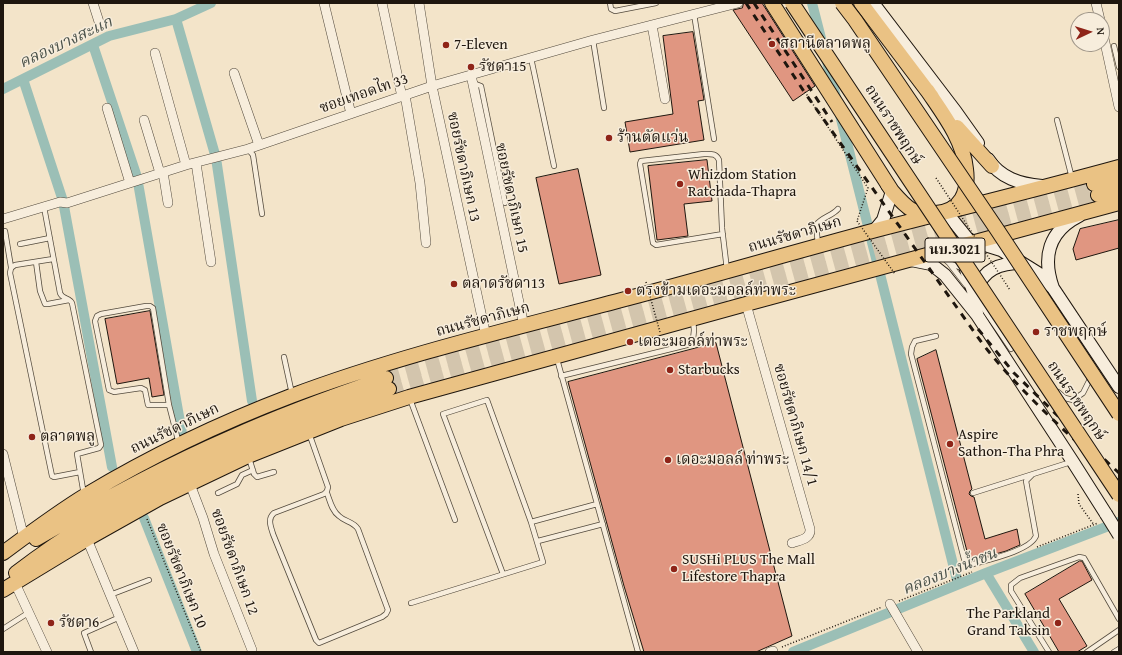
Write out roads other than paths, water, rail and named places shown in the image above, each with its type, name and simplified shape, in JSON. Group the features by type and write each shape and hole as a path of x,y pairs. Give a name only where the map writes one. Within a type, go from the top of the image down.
{"main road":[{"path":"764,3 866,161 892,191 911,209 920,213 928,214 946,212 957,205 966,188 966,168 957,137 927,90 866,4"},
{"path":"772,3 892,191 883,220 874,231"},
{"name":"ถนนราชพฤกษ์","path":"792,3 1119,495"},
{"name":"ถนนราชพฤกษ์","path":"842,3 972,192 1119,414"},
{"path":"866,4 956,112 992,166"},
{"path":"927,90 967,139 992,166 1013,180 1022,184 1044,186"},
{"name":"ถนนรัชดาภิเษก","path":"3,553 84,497 121,475 179,445 253,411 292,396 368,370 486,336 728,272 874,231 1119,167"},
{"path":"1119,178 1096,190 1119,189"},
{"path":"9,583 143,508 190,484 248,456 341,419 409,397 556,356 1119,203"},
{"path":"1091,210 1070,221 1059,231 1050,245 1048,261 1049,278 1053,288 1096,356 1119,387"},
{"path":"946,212 971,243 994,248 1028,266 1053,288"},
{"name":"นบ.3021","path":"971,243 965,260 965,269 975,296 977,315 1073,462 1104,518 1119,536"},
{"path":"911,260 931,264 945,275 977,315"},
{"path":"975,296 980,280 986,274 998,267 1008,263 1028,266"},
{"path":"3,559 95,505 183,459 332,396 387,384 233,449 124,503 74,532 9,583 3,590"}],"street":[{"path":"93,3 100,25"},
{"path":"324,3 350,114"},
{"path":"382,3 403,96 420,183 426,243"},
{"name":"ซอยรัชดาภิเษก 13","path":"419,3 432,86 486,336"},
{"name":"ซอยเทอดไท 33","path":"3,218 130,183 186,165 248,149 432,86 471,79 531,58 593,40 738,3"},
{"path":"652,25 665,99"},
{"path":"1107,52 1119,107"},
{"path":"155,53 186,165"},
{"path":"234,73 259,145"},
{"name":"ซอยรัชดาภิเษก 15","path":"471,79 524,326"},
{"path":"107,108 130,183"},
{"path":"144,120 162,173 168,203"},
{"path":"196,163 211,262"},
{"name":"ซอยรัชดาภิเษก 14/1","path":"746,304 810,529 810,534 808,537 792,544"},
{"path":"3,454 24,538"},
{"name":"ซอยรัชดาภิเษก 12","path":"190,484 203,518 214,554 252,650"},
{"path":"87,539 134,652"},
{"path":"9,583 29,612 47,652"},
{"path":"890,605 918,652"}],"lane":[{"path":"610,3 612,10 615,12 656,3"},
{"path":"694,14 714,139"},
{"path":"593,40 604,108"},
{"path":"1114,46 1119,67"},
{"path":"531,58 554,166"},
{"path":"471,79 481,86 505,203"},
{"path":"1057,120 1072,180"},
{"path":"248,149 253,155 262,214"},
{"path":"723,234 656,245 652,243 640,164 641,161 704,154 714,154 717,156 719,160 723,234 728,272"},
{"path":"44,207 60,293 62,297 72,303 100,446 99,448 78,454 84,497"},
{"path":"818,247 816,225 820,220 834,214 838,209"},
{"path":"5,231 12,267 10,274 52,476 80,472"},
{"path":"20,244 50,238"},
{"path":"937,253 949,263 975,296 1011,349"},
{"path":"12,267 15,265 53,259"},
{"path":"36,262 40,291 44,304 69,300"},
{"path":"949,263 965,269 980,280 991,292"},
{"path":"1028,266 1040,282"},
{"path":"169,405 148,405 145,390 142,388 112,392 107,388 95,321 97,316 146,306 153,308 169,405 179,445"},
{"path":"561,376 687,345 693,340 694,330 692,319"},
{"path":"936,336 915,341 911,354 951,500 964,559 970,565 1023,549 1034,541 1036,536 1026,482 1032,475"},
{"path":"1035,358 1060,394 1073,400 1083,393 1095,368 1078,342"},
{"path":"556,356 638,652"},
{"path":"284,357 292,396"},
{"path":"409,397 455,520"},
{"path":"411,603 543,562 538,542 487,400 443,414 503,574"},
{"path":"308,431 328,487 327,493 332,507 338,516 353,524 358,529 388,610 384,616 319,643 316,640 274,534 270,520 274,513 327,493"},
{"path":"248,456 254,474 257,477 274,472"},
{"path":"973,493 1073,462"},
{"path":"218,493 237,484 242,475 253,470"},
{"path":"531,522 597,504"},
{"path":"538,542 603,524"},
{"path":"1049,652 1011,591 1011,585 1020,578 1079,557 1084,558 1119,619"},
{"path":"110,595 149,580"},
{"path":"3,629 29,612"},
{"path":"91,652 84,633 120,617"},
{"path":"1087,652 1119,630"},
{"path":"1114,652 1119,649"}],"waterway":[{"name":"คลองบางสะแก","path":"3,89 109,36 176,19 211,3"},
{"path":"812,3 836,97"},
{"path":"176,19 216,158 252,401"},
{"path":"93,45 137,177 183,439"},
{"path":"23,79 63,201 112,467"},
{"path":"840,115 958,584"},
{"path":"144,518 197,652"},
{"name":"คลองบางน้ำชน","path":"793,652 986,573 1119,522"},
{"path":"986,573 1034,652"}],"tunnel":[{"path":"386,378 498,346 1094,184"},
{"path":"389,389 501,357 1098,195"}],"railway":[{"path":"746,3 805,93 982,343 1031,398 1119,482"},
{"path":"754,3 832,122"},
{"path":"978,329 1014,373 1119,473"}],"place":[{"name":"สถานีตลาดพลู","path":"772,44"},
{"name":"7-Eleven","path":"446,45"},
{"name":"รัชดา15","path":"471,67"},
{"name":"ร้านตัดแว่น","path":"609,138"},
{"name":"Whizdom Station Ratchada-Thapra","path":"680,184"},
{"name":"ตลาดรัชดา13","path":"454,284"},
{"name":"ตรงข้ามเดอะมอลล์ท่าพระ","path":"628,291"},
{"name":"ราชพฤกษ์","path":"1036,332"},
{"name":"เดอะมอลล์ท่าพระ","path":"630,342"},
{"name":"Starbucks","path":"670,370"},
{"name":"ตลาดพลู","path":"32,437"},
{"name":"Aspire Sathon-Tha Phra","path":"950,444"},
{"name":"เดอะมอลล์ ท่าพระ","path":"668,460"},
{"name":"SUSHi PLUS The Mall Lifestore Thapra","path":"674,569"},
{"name":"รัชดา6","path":"51,623"},
{"name":"The Parkland Grand Taksin","path":"1058,623"}]}
